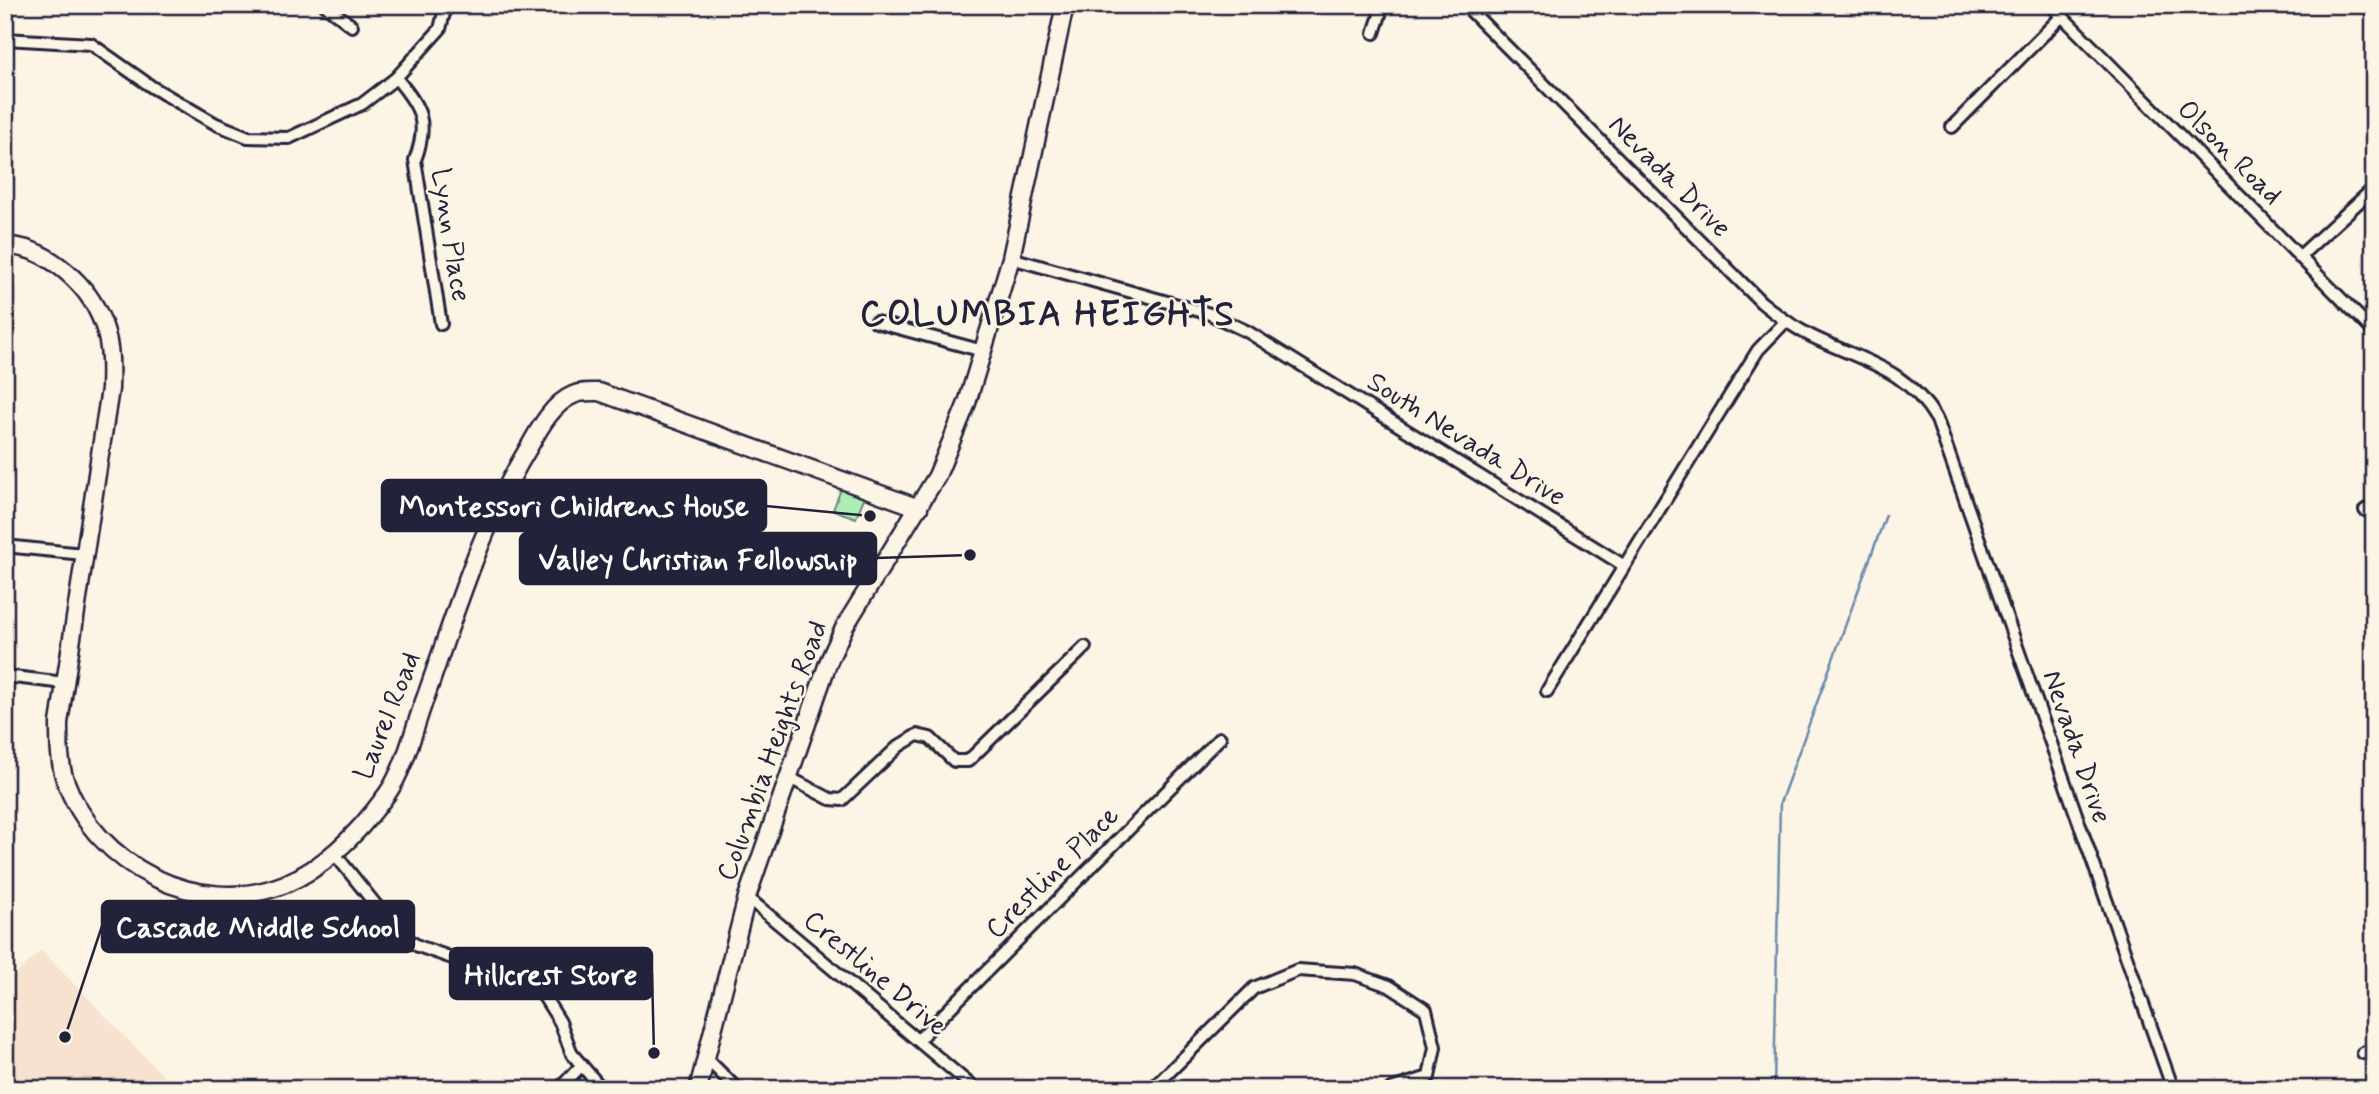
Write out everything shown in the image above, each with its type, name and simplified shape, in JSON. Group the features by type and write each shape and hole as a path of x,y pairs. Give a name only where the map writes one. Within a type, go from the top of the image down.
{"street":[{"path":"325,5 352,26"},
{"path":"5,39 91,44 152,87 216,124 248,137 289,138 362,104 396,78 440,29 446,5"},
{"name":"Columbia Heights Road","path":"698,1089 747,897 788,777 845,626 919,508 948,453 983,351 1011,258 1065,5"},
{"path":"1374,33 1380,15 1377,5"},
{"name":"Nevada Drive","path":"1465,5 1762,302 1785,322 1908,383 1937,419 2173,1089"},
{"name":"Olson Road","path":"2051,5 2374,332"},
{"path":"1952,127 2062,16"},
{"name":"Lynn Place","path":"396,78 412,97 421,117 424,137 415,159 441,324"},
{"path":"2299,257 2374,188"},
{"name":"Laurel Road","path":"5,246 41,254 75,280 99,313 111,353 110,389 59,723 59,756 65,779 78,808 105,844 136,869 163,883 200,892 237,895 286,884 334,853 364,823 389,791 490,516 534,438 556,407 570,395 599,392 919,508"},
{"name":"South Nevada Drive","path":"1011,258 1210,314 1248,332 1623,565"},
{"path":"876,322 983,351"},
{"path":"1547,691 1758,350 1785,322"},
{"path":"5,546 83,554"},
{"path":"788,777 830,799 842,800 899,746 917,735 930,738 954,761 968,761 1085,647"},
{"path":"5,676 65,683"},
{"name":"Crestline Place","path":"918,1040 1220,738"},
{"path":"334,853 400,935 418,946 509,978 543,995 551,1005 580,1067 603,1089"},
{"name":"Crestline Drive","path":"747,897 973,1087"},
{"path":"1152,1089 1254,988 1298,970 1355,974 1389,986 1426,1010 1435,1047 1429,1077 1391,1089"},
{"path":"706,1058 737,1089"},
{"path":"559,1089 580,1067"}],"shaded area":[{"path":"41,950 176,1089 5,1089 5,985"}],"green space":[{"path":"841,489 864,498 856,518 833,510"}],"waterway":[{"path":"1774,1089 1780,803 1886,515"}],"place":[{"name":"Montessori Childrens House","path":"870,516"},
{"name":"Valley Christian Fellowship","path":"970,555"},
{"name":"Cascade Middle School","path":"65,1037"},
{"name":"Hillcrest Store","path":"654,1053"}],"district":[{"name":"COLUMBIA HEIGHTS","path":"1048,315"}]}
